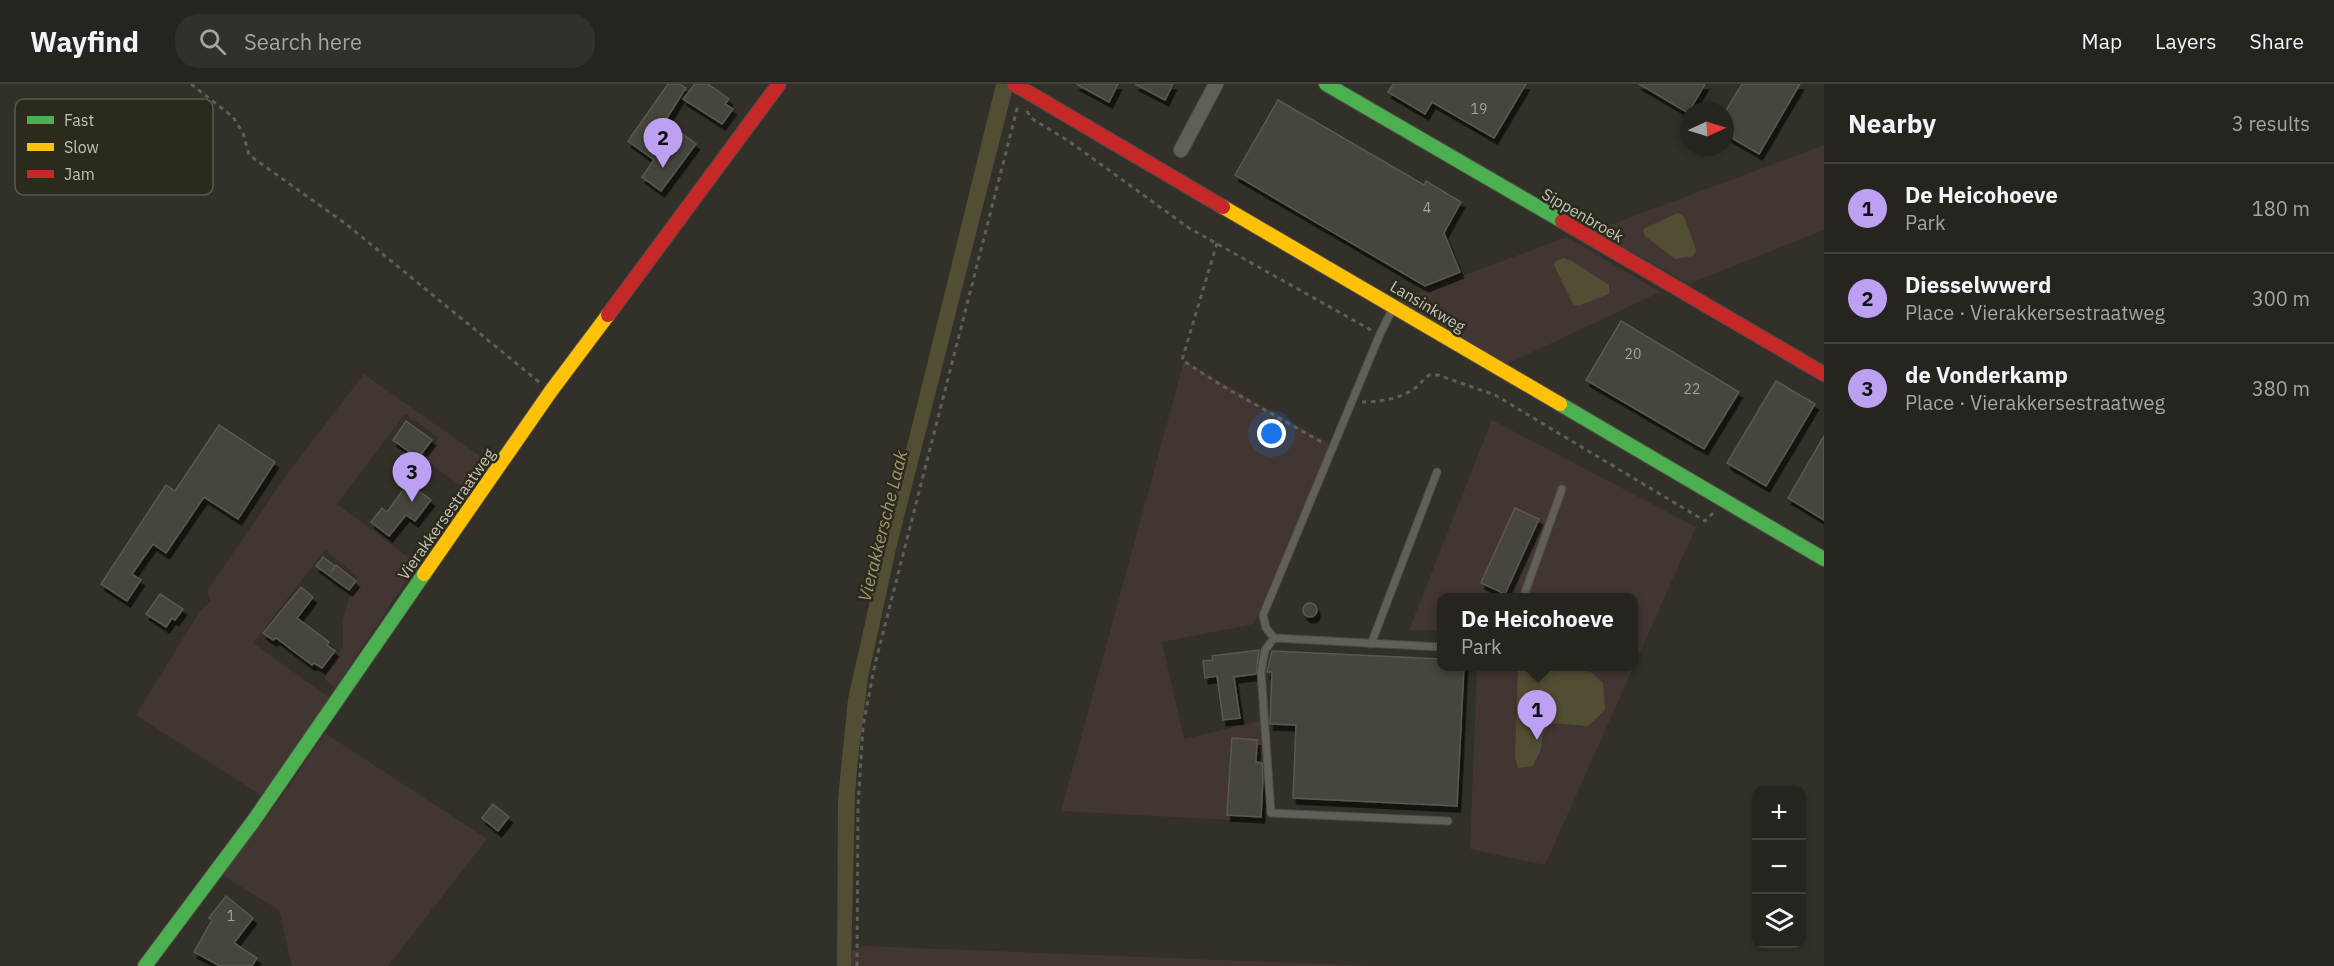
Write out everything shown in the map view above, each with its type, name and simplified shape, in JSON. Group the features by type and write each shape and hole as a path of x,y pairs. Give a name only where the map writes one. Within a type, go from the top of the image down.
{"street":[{"name":"Vierakkersestraatweg","path":"145,966 259,813 551,391 779,84"},
{"path":"1181,150 1216,84"},
{"name":"Sippenbroek","path":"1326,84 1824,374"},
{"name":"Lansinkweg","path":"1018,86 1395,305 1824,559"}],"lane":[{"path":"1395,305 1380,334 1263,615 1266,627 1274,638 1437,647"},
{"path":"1371,645 1437,472"},
{"path":"1524,593 1562,489"},
{"path":"1274,638 1265,650 1262,672 1271,813 1448,821"}],"path":[{"path":"191,84 210,99"},
{"path":"857,966 858,807 863,726 875,664 1018,86"},
{"path":"213,101 233,117 243,133 249,155 346,224 551,391"},
{"path":"1026,110 1031,118 1070,142 1189,228 1380,334"},
{"path":"1217,243 1182,360 1221,385 1333,448"},
{"path":"1359,402 1377,402 1403,394 1416,388 1429,375 1438,375 1495,395 1705,521 1720,505"}],"shaded area":[{"path":"996,84 1014,84 896,549 868,678 855,794 851,966 837,966 838,799 848,699 880,556"},
{"path":"1824,145 1824,230 1689,284 1594,231"},
{"path":"1678,213 1684,216 1696,250 1693,256 1675,259 1645,236 1643,231"},
{"path":"1567,237 1660,292 1505,365 1395,301"},
{"path":"1563,258 1572,261 1609,285 1609,294 1578,306 1573,304 1554,265 1556,261"},
{"path":"1184,361 1330,444 1254,624 1162,642 1184,739 1260,721 1262,755 1232,756 1230,820 1061,811"},
{"path":"364,374 487,461 492,461 469,492 424,459 439,438 405,414 337,504 417,564 336,688 324,679 343,646 343,620 350,594 358,577 325,550 253,643 330,698 262,796 136,715 200,611 211,601 207,591 290,470"},
{"path":"1492,420 1696,527 1638,657 1638,593 1437,593 1437,631 1409,630"},
{"path":"1477,671 1632,671 1545,865 1470,849"},
{"path":"1518,671 1586,671 1591,672 1603,683 1605,710 1588,726 1554,723 1544,733 1533,766 1518,768 1515,758"},
{"path":"325,733 487,839 388,966 292,966 279,910 222,875 287,789"},
{"path":"866,946 1375,966 851,966 852,951"}],"building":[{"path":"668,84 679,84 686,88 665,121 696,144 661,191 642,177 654,160 628,141"},
{"path":"695,84 708,84 729,99 725,104 733,109 722,124 683,99"},
{"path":"1076,84 1118,84 1109,102"},
{"path":"1135,84 1173,84 1165,100"},
{"path":"1393,84 1526,84 1494,138 1432,102 1425,114 1388,92"},
{"path":"1639,84 1705,84 1694,102 1680,102 1680,108"},
{"path":"1742,84 1800,84 1759,154 1734,139 1734,102 1731,102"},
{"path":"1278,100 1424,185 1426,181 1461,202 1444,233 1460,272 1425,286 1235,175"},
{"path":"1621,321 1739,392 1704,449 1586,380"},
{"path":"1776,381 1815,404 1766,486 1727,463"},
{"path":"406,421 432,440 418,458 393,440"},
{"path":"219,425 275,462 238,519 204,497 166,553 153,544 132,574 141,580 127,601 101,584 166,485 175,491"},
{"path":"1824,436 1824,520 1788,498"},
{"path":"408,483 431,500 415,521 406,515 389,536 371,522 382,508 387,512"},
{"path":"1515,508 1539,519 1505,593 1481,583"},
{"path":"323,557 335,566 331,572 336,565 356,581 349,590 316,566"},
{"path":"301,587 313,597 297,618 329,642 327,645 335,651 322,668 314,663 312,665 276,638 273,640 263,633"},
{"path":"160,594 183,609 175,620 172,618 166,627 146,614"},
{"path":"1310,603 1315,605 1317,610 1315,615 1310,617 1305,615 1303,610 1305,605"},
{"path":"1259,650 1256,674 1234,677 1240,718 1223,720 1217,676 1205,678 1203,661 1213,660 1212,656"},
{"path":"1272,651 1437,659 1437,671 1464,671 1457,806 1293,798 1296,725 1270,724 1272,672 1267,672"},
{"path":"1232,738 1257,740 1256,762 1262,763 1263,778 1261,817 1227,815"},
{"path":"493,804 509,817 498,831 482,818"},
{"path":"226,896 253,918 234,943 257,958 252,966 220,966 194,952 212,920 209,918"}],"traffic: fast":[{"path":"1326,84 1562,221"},
{"path":"1560,404 1824,559"},
{"path":"145,966 252,823 424,574"}],"traffic: slow":[{"path":"1223,207 1560,404"},
{"path":"424,574 551,391 608,315"}],"traffic: jam":[{"path":"608,315 779,84"},
{"path":"1014,84 1223,207"},
{"path":"1562,221 1824,374"}],"place":[{"name":"Diesselwwerd","path":"663,168"},
{"name":"de Vonderkamp","path":"412,502"},
{"name":"De Heicohoeve","path":"1537,740"}],"water label":[{"name":"Vierakkersche Laak","path":"883,526"}]}
